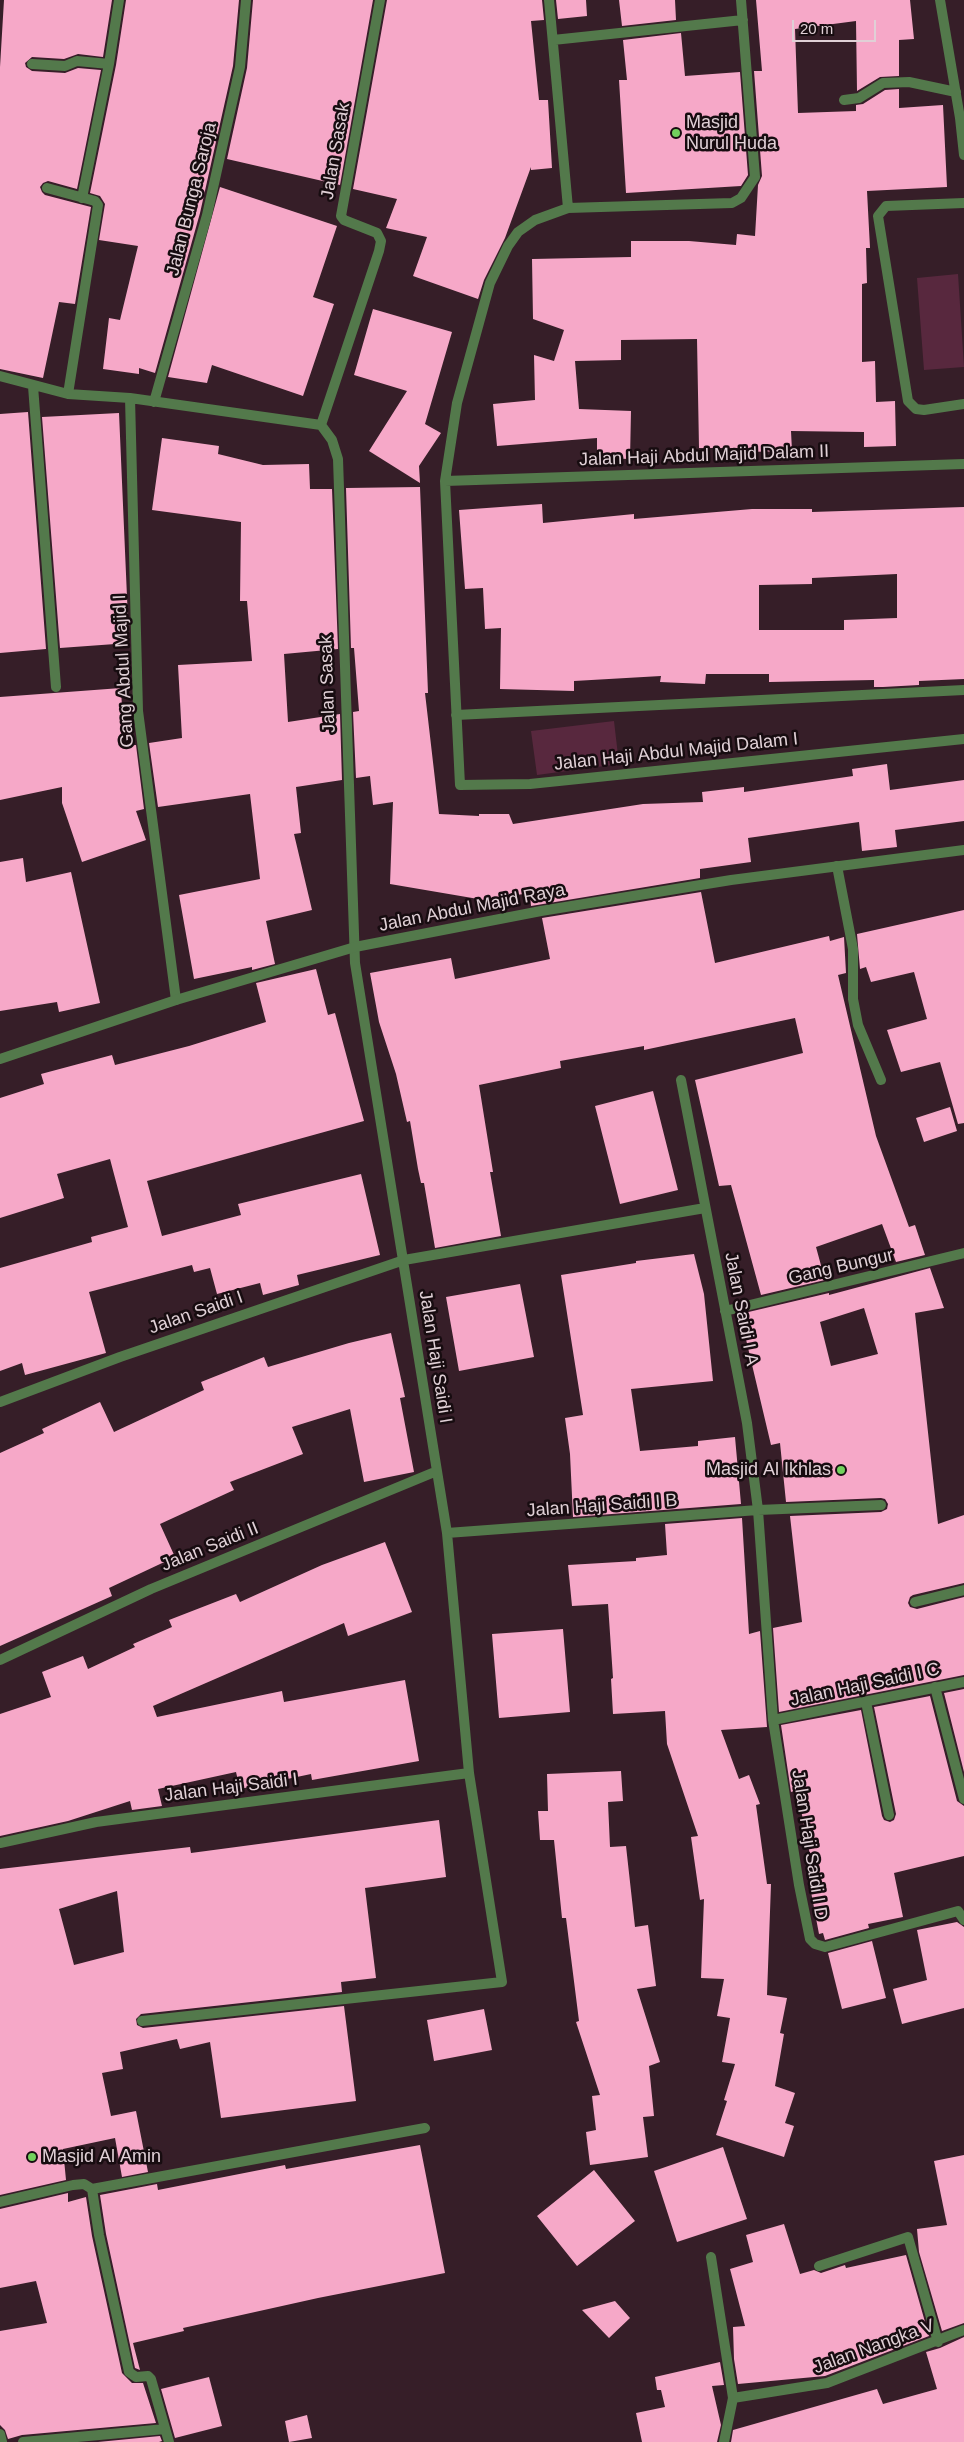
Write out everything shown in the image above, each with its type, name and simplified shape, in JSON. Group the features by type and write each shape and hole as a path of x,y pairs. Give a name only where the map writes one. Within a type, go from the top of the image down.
{"street":[{"path":"82,198 110,64 119,0"},
{"name":"Jalan Bunga Saroja","path":"154,402 207,215 240,67 246,0"},
{"name":"Jalan Sasak","path":"354,947 338,459 332,440 321,425 381,241 376,233 344,220 341,216 380,0"},
{"path":"549,0 568,208"},
{"name":"Jalan Haji Abdul Majid Dalam I","path":"741,0 755,177 741,198 732,203 568,208 535,220 518,232 508,246 490,283 457,403 445,481 460,785 530,784 964,739"},
{"path":"940,0 962,118 964,155"},
{"path":"553,40 743,20"},
{"path":"32,64 65,66 76,61 110,64"},
{"path":"844,100 859,98 883,83 909,82 956,92"},
{"path":"47,188 95,201 99,210 68,394"},
{"path":"964,203 886,206 878,216 908,401 916,409 924,410 964,404"},
{"path":"0,376 68,394 130,398 321,425"},
{"path":"33,386 56,687"},
{"name":"Gang Abdul Majid I","path":"130,398 138,711 176,1000"},
{"name":"Jalan Haji Abdul Majid Dalam II","path":"445,481 964,464"},
{"path":"456,715 964,690"},
{"name":"Jalan Abdul Majid Raya","path":"0,1059 176,1000 354,947 550,909 731,880 964,850"},
{"path":"837,866 853,949 853,1000 858,1025 881,1080"},
{"name":"Jalan Haji Saidi I","path":"142,2021 502,1982 469,1773 447,1533 355,963 354,947"},
{"name":"Jalan Saidi I A","path":"681,1080 747,1423 758,1510 773,1720"},
{"path":"404,1260 705,1208"},
{"name":"Gang Bungur","path":"725,1311 964,1253"},
{"name":"Jalan Saidi I","path":"0,1402 120,1356 404,1260"},
{"name":"Jalan Saidi II","path":"0,1660 151,1589 437,1471"},
{"name":"Jalan Haji Saidi I B","path":"447,1533 758,1510 881,1505"},
{"path":"915,1602 964,1590"},
{"name":"Jalan Haji Saidi I C","path":"773,1720 964,1682"},
{"path":"935,1687 964,1799"},
{"path":"866,1702 889,1815"},
{"name":"Jalan Haji Saidi I D","path":"773,1720 799,1885 810,1939 825,1947 961,1915"},
{"name":"Jalan Haji Saidi I","path":"0,1843 96,1822 469,1773"},
{"path":"0,2202 73,2185 84,2184 92,2189 425,2128"},
{"path":"92,2189 128,2372 131,2375 148,2376 151,2379 169,2442"},
{"path":"819,2266 908,2237 938,2342"},
{"path":"711,2257 733,2398 724,2442"},
{"name":"Jalan Nangka V","path":"733,2398 827,2383 938,2342 964,2330"},
{"path":"23,2442 165,2429"},
{"path":"0,2434 2,2442"}],"shaded area":[{"path":"958,274 964,367 924,370 917,278"},
{"path":"614,721 619,764 537,775 531,731"}],"building":[{"path":"4,0 112,0 103,57 78,54 64,59 32,57 25,63 26,67 32,71 65,73 78,68 101,70 77,189 48,181 40,187 45,195 91,207 75,304 59,302 43,378 0,369 0,67"},
{"path":"126,0 239,0 233,66 200,213 155,373 139,368 139,374 103,369 109,318 120,320 138,246 99,240 105,204 100,196 90,193 116,65"},
{"path":"253,0 373,0 340,185 227,159 247,68"},
{"path":"387,0 542,0 544,20 531,21 539,100 548,100 552,168 531,170 531,167 505,238 484,280 478,299 413,276 427,237 386,228 397,199 353,189"},
{"path":"556,0 586,0 587,16 558,19"},
{"path":"619,0 675,0 676,20 622,26"},
{"path":"756,0 910,0 914,39 899,40 899,76 880,77 857,91 856,21 795,29 798,113 856,111 856,105 863,104 885,90 899,89 899,108 943,105 947,187 867,191 870,248 866,248 867,283 862,284 862,362 875,361 876,402 895,401 896,446 864,447 864,432 791,431 792,451 743,452 743,448 699,448 697,339 621,340 621,360 575,361 579,409 631,411 630,459 597,458 597,438 497,446 493,404 535,400 534,355 554,361 564,330 533,319 532,259 631,257 631,241 689,241 736,245 737,234 755,236 758,185 762,176 754,71 762,71"},
{"name":"Masjid Nurul Huda","path":"681,33 685,76 740,72 748,175 741,186 626,193 619,80 627,80 623,40"},
{"path":"220,187 337,226 313,297 334,304 303,396 212,365 207,383 168,377"},
{"path":"373,309 452,332 425,424 441,433 419,466 420,483 369,451 407,391 354,375"},
{"path":"28,412 46,649 0,653 0,414"},
{"path":"119,413 129,643 60,648 42,417"},
{"path":"162,438 219,446 218,454 263,465 309,464 310,489 332,489 338,649 284,654 288,722 340,714 342,780 296,787 301,833 294,834 312,910 266,921 275,964 252,970 252,967 194,979 179,895 260,879 250,794 158,807 149,743 182,738 178,665 252,661 247,601 240,601 241,522 152,510"},
{"path":"420,487 428,693 425,693 439,814 479,816 479,814 509,814 513,824 643,804 703,802 702,792 744,787 744,792 853,776 852,769 887,764 890,790 964,780 964,821 895,830 897,847 862,851 859,822 748,838 751,862 700,869 700,878 531,906 530,893 484,900 390,884 393,802 373,805 370,776 356,778 353,712 359,711 354,648 351,648 346,488"},
{"path":"542,504 543,523 634,514 634,519 752,509 812,509 812,512 964,507 964,679 919,681 919,685 874,687 874,680 769,682 769,674 706,674 705,684 660,682 661,676 574,681 574,691 500,689 501,628 485,629 483,588 465,589 459,510","holes":["897,574 897,618 844,620 844,630 759,630 759,585 812,584 812,578"]},
{"path":"121,688 124,746 136,745 144,809 136,811 146,840 82,862 62,803 62,787 0,800 0,697"},
{"path":"23,858 26,882 71,872 100,1003 59,1012 57,1002 0,1011 0,862"},
{"path":"701,892 715,963 829,936 830,941 844,937 846,973 838,975 876,1136 909,1227 915,1225 925,1255 896,1262 882,1224 816,1247 825,1280 761,1295 731,1185 719,1186 695,1080 803,1053 795,1018 644,1050 644,1046 560,1061 561,1068 479,1085 493,1172 490,1172 501,1236 435,1248 424,1183 421,1183 410,1121 407,1122 396,1074 379,1022 370,973 451,958 455,979 550,959 542,918"},
{"path":"964,910 964,1123 958,1124 940,1062 901,1072 887,1030 927,1019 914,972 871,982 866,967 860,969 857,934"},
{"path":"316,969 328,1015 335,1013 364,1121 147,1181 162,1236 241,1215 238,1204 361,1174 380,1255 297,1275 299,1285 263,1295 260,1283 217,1294 210,1268 194,1272 192,1265 89,1292 106,1353 25,1375 22,1363 0,1371 0,1268 92,1242 91,1237 128,1227 110,1159 57,1174 64,1198 0,1218 0,1098 44,1084 41,1074 112,1055 115,1065 189,1046 266,1022 256,983"},
{"path":"653,1091 678,1190 620,1204 595,1106"},
{"path":"950,1107 957,1131 924,1142 916,1118"},
{"path":"694,1254 704,1294 713,1381 631,1389 640,1451 698,1446 698,1441 735,1437 741,1504 573,1517 570,1454 565,1418 583,1415 561,1275 636,1263 636,1261"},
{"path":"930,1268 944,1308 915,1313 938,1524 964,1515 964,1583 913,1595 908,1603 910,1607 917,1609 964,1597 964,1675 779,1712 773,1628 802,1622 790,1516 881,1512 887,1509 888,1504 885,1499 881,1498 786,1502 780,1443 771,1445 740,1314 829,1293 829,1295","holes":["864,1308 878,1354 831,1366 820,1322"]},
{"path":"520,1284 534,1357 459,1371 446,1297"},
{"path":"391,1333 405,1397 400,1398 414,1472 364,1482 350,1409 292,1427 303,1454 230,1482 234,1490 160,1524 175,1557 109,1588 112,1596 0,1646 0,1453 44,1433 42,1429 100,1402 114,1432 204,1390 201,1382 264,1357 268,1367 349,1343"},
{"path":"742,1518 749,1634 760,1631 767,1727 721,1730 739,1779 749,1775 760,1804 756,1805 767,1884 771,1884 767,1995 787,1998 780,2033 784,2034 775,2086 795,2093 785,2123 794,2126 784,2157 716,2135 727,2101 724,2100 735,2064 722,2062 730,2018 717,2016 724,1979 701,1978 704,1899 700,1900 691,1837 698,1836 667,1744 665,1711 613,1714 611,1679 613,1678 608,1604 572,1606 568,1565 636,1561 636,1558 667,1555 665,1524"},
{"path":"385,1542 412,1612 348,1636 344,1623 153,1706 157,1717 282,1691 284,1702 405,1680 419,1761 312,1780 311,1774 240,1789 236,1772 158,1789 162,1806 132,1810 130,1801 68,1821 0,1836 0,1714 51,1697 42,1672 83,1656 88,1669 135,1647 133,1644 172,1627 169,1620 236,1594 240,1602 322,1565"},
{"path":"563,1629 570,1712 499,1718 492,1634"},
{"path":"964,1689 964,1772 944,1693"},
{"path":"930,1696 957,1801 964,1806 964,1856 894,1873 903,1917 868,1924 869,1928 825,1940 823,1933 819,1934 808,1876 814,1875 797,1790 791,1792 781,1725 861,1710 882,1816 884,1820 890,1822 894,1820 896,1814 874,1707"},
{"path":"621,1771 623,1801 608,1802 610,1847 626,1846 635,1927 648,1925 656,1986 637,1989 660,2062 649,2066 654,2116 643,2117 648,2157 590,2165 586,2132 596,2130 592,2096 600,2095 576,2022 579,2021 566,1918 562,1918 554,1840 540,1840 538,1811 548,1811 547,1774"},
{"path":"439,1820 446,1877 365,1888 376,1978 341,1982 342,1992 141,2014 136,2019 137,2025 143,2028 344,2006 356,2101 221,2118 210,2042 180,2049 177,2039 120,2052 123,2069 102,2073 111,2116 136,2111 148,2172 122,2177 115,2138 63,2149 66,2180 0,2195 0,1869 190,1847 191,1853","holes":["117,1891 124,1952 74,1965 59,1909"]},
{"path":"957,1922 964,1927 964,2008 902,2024 893,1989 927,1980 917,1930"},
{"path":"872,1941 886,1998 842,2009 828,1953"},
{"path":"484,2009 492,2050 434,2061 427,2020"},
{"path":"420,2145 445,2273 318,2298 183,2328 184,2331 133,2343 140,2370 135,2368 106,2234 100,2195 157,2184 158,2190 285,2165 286,2169"},
{"path":"723,2147 747,2219 677,2242 654,2171"},
{"path":"964,2155 964,2323 942,2331 919,2252 917,2229 947,2225 934,2161"},
{"path":"594,2170 635,2221 577,2266 537,2216"},
{"path":"68,2193 68,2202 86,2197 92,2236 122,2373 132,2383 143,2383 156,2423 22,2435 8,2439 5,2430 0,2425 0,2331 47,2323 36,2281 0,2288 0,2209"},
{"path":"784,2224 800,2274 814,2270 821,2273 845,2265 846,2268 906,2255 929,2336 825,2376 738,2384 734,2359 733,2327 745,2326 730,2269 753,2262 746,2235"},
{"path":"615,2301 630,2318 609,2338 582,2310"},
{"path":"964,2337 964,2442 731,2442 733,2430 877,2389 883,2404 937,2389 926,2352"},
{"path":"720,2362 724,2385 712,2386 721,2425 717,2442 642,2442 636,2413 665,2407 661,2390 657,2390 655,2377"},
{"path":"209,2377 222,2426 175,2438 161,2389"},
{"path":"307,2415 312,2438 289,2442 285,2421"},
{"path":"160,2436 162,2441 159,2442 98,2442"}],"place":[{"name":"Masjid Nurul Huda","path":"676,133"},
{"name":"Masjid Al Ikhlas","path":"841,1470"},
{"name":"Masjid Al Amin","path":"32,2157"}]}
